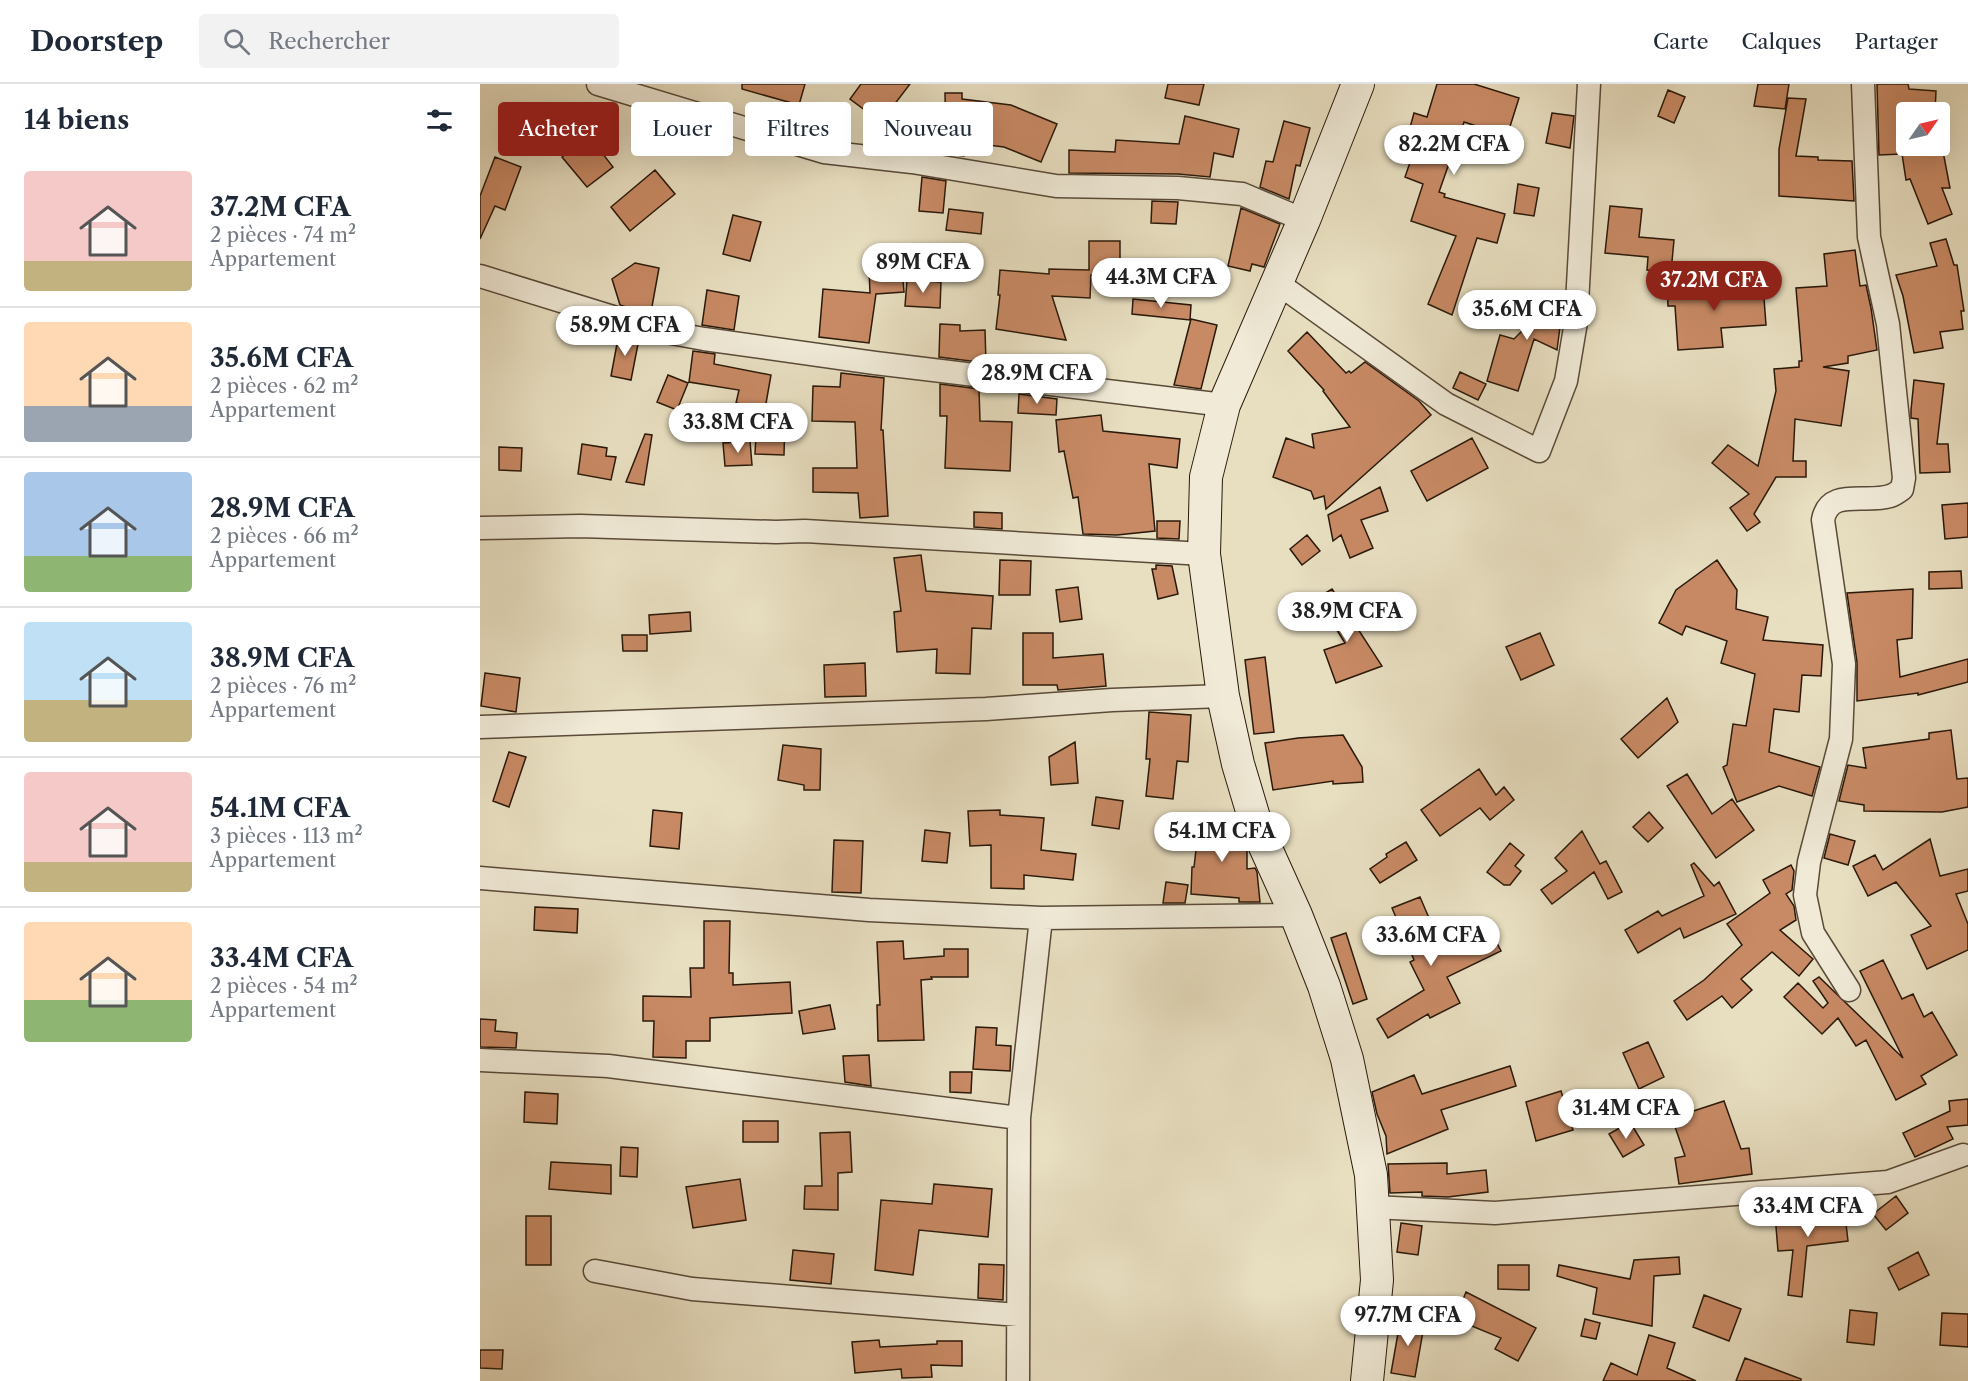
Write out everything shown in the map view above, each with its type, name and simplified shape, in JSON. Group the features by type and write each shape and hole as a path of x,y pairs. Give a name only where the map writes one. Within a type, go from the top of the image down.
{"main road":[{"path":"1358,84 1305,220 1224,405 1206,477 1204,554 1223,696 1239,764 1258,831 1296,915 1324,986 1347,1059 1371,1175 1377,1280 1367,1381"}],"street":[{"path":"598,84 824,152 912,162 1056,186 1178,188 1242,194 1305,220"},
{"path":"1276,282 1446,404 1539,451 1566,381 1576,322 1589,84"},
{"path":"1849,990 1813,933 1805,895 1809,862 1841,739 1844,664 1823,520 1825,508 1834,500 1891,496 1902,489 1904,478 1888,324 1869,237 1863,84"},
{"path":"480,276 655,330 704,339 875,363 1224,405"},
{"path":"480,528 579,526 805,531 1204,554"},
{"path":"480,727 986,709 1112,700 1223,696"},
{"path":"480,878 868,910 1041,918 1296,915"},
{"path":"1018,1381 1018,1118 1041,918"},
{"path":"480,1060 608,1066 1018,1118"},
{"path":"1373,1207 1495,1213 1888,1182 1963,1155"},
{"path":"595,1271 692,1289 1018,1315"}],"building":[{"path":"742,84 805,84 800,102 788,102 742,89"},
{"path":"861,84 910,84 896,102 863,102 863,109 850,99"},
{"path":"1168,84 1204,84 1199,105 1165,98"},
{"path":"1437,84 1474,84 1519,98 1507,136 1464,122 1454,156 1452,155 1439,192 1445,194 1444,197 1505,214 1497,243 1477,238 1452,315 1428,304 1456,236 1411,221 1423,184 1405,177 1416,145 1406,142 1414,113 1427,117"},
{"path":"1758,84 1789,84 1785,109 1754,106"},
{"path":"1877,84 1908,84 1909,89 1936,91 1935,102 1896,102 1896,154 1879,155"},
{"path":"1668,90 1685,97 1674,123 1658,116"},
{"path":"945,93 962,93 962,99 986,102 945,102"},
{"path":"1788,98 1806,99 1796,156 1818,157 1818,160 1852,161 1854,201 1779,196 1779,149"},
{"path":"993,103 1011,105 1057,124 1041,162 1004,147 993,146"},
{"path":"1552,113 1574,116 1570,148 1546,143"},
{"path":"1185,116 1239,129 1233,157 1214,153 1210,177 1178,174 1069,173 1069,150 1115,152 1116,140 1179,144"},
{"path":"1284,121 1310,128 1300,166 1296,165 1289,199 1260,187 1266,161 1273,162"},
{"path":"604,156 613,167 587,187 562,157"},
{"path":"1902,156 1944,156 1950,188 1942,188 1952,214 1928,224 1910,179 1906,180"},
{"path":"495,157 521,167 505,210 495,206 480,239 480,196"},
{"path":"655,170 675,194 630,231 611,207"},
{"path":"922,177 946,181 943,213 919,211"},
{"path":"1518,184 1539,188 1534,216 1514,213"},
{"path":"1152,201 1178,202 1176,224 1151,223"},
{"path":"1610,206 1642,209 1639,237 1674,240 1671,272 1647,270 1648,257 1605,253"},
{"path":"1241,208 1280,224 1264,267 1252,264 1250,271 1228,266"},
{"path":"949,209 983,213 981,234 946,230"},
{"path":"733,215 761,222 750,261 723,254"},
{"path":"1946,239 1954,265 1957,265 1964,311 1961,311 1963,329 1940,332 1943,348 1914,353 1903,296 1896,275 1937,266 1930,243"},
{"path":"1089,241 1120,241 1120,274 1091,275 1090,298 1052,296 1066,340 996,329 1000,270 1049,274 1049,269 1089,270"},
{"path":"1855,250 1860,286 1866,285 1877,350 1848,356 1848,363 1823,367 1849,371 1841,426 1795,419 1793,461 1806,461 1806,477 1776,477 1754,514 1760,522 1747,531 1730,508 1749,494 1712,463 1728,445 1758,466 1776,391 1774,369 1799,367 1799,361 1802,361 1796,288 1827,286 1824,254"},
{"path":"635,263 659,268 651,312 644,313 620,305 612,279"},
{"path":"902,268 904,292 876,294 869,343 819,337 823,289 870,293 869,270"},
{"path":"907,280 941,282 940,308 905,306"},
{"path":"1720,281 1720,287 1763,285 1766,325 1721,328 1723,347 1678,350 1675,306 1668,306 1667,285"},
{"path":"707,290 739,296 734,330 702,325"},
{"path":"1533,292 1564,296 1557,350 1534,339 1518,391 1487,381 1500,335 1514,339 1530,323"},
{"path":"1133,299 1191,305 1190,320 1132,314"},
{"path":"1191,319 1217,325 1201,389 1174,385"},
{"path":"940,324 960,325 960,331 985,330 986,363 939,357"},
{"path":"1307,332 1346,373 1349,371 1351,373 1365,362 1419,401 1431,415 1326,509 1324,496 1314,499 1311,491 1273,477 1286,438 1314,448 1312,434 1350,427 1324,390 1288,351"},
{"path":"619,333 639,339 631,380 611,376"},
{"path":"693,351 715,354 714,364 771,375 765,409 736,403 739,390 689,382"},
{"path":"1460,372 1486,384 1478,400 1453,388"},
{"path":"841,373 884,378 881,430 883,430 888,516 860,518 858,493 813,492 813,468 857,468 855,422 812,421 813,386 840,387"},
{"path":"668,375 688,383 677,410 657,402"},
{"path":"1914,380 1944,384 1937,444 1948,444 1950,472 1920,473 1918,419 1911,418"},
{"path":"940,384 979,389 980,421 1012,422 1010,471 945,468 947,416 940,416"},
{"path":"1019,394 1057,399 1056,415 1018,413"},
{"path":"757,415 785,416 784,455 755,454"},
{"path":"1101,415 1103,431 1180,439 1177,468 1149,464 1155,531 1117,535 1083,534 1078,497 1073,498 1064,451 1059,452 1056,420"},
{"path":"645,434 652,435 644,485 626,482"},
{"path":"1472,438 1488,468 1427,501 1411,471"},
{"path":"750,441 752,465 725,466 723,443"},
{"path":"582,444 607,448 606,456 616,457 611,480 578,474"},
{"path":"499,447 522,448 521,471 499,470"},
{"path":"1380,487 1388,511 1361,520 1373,548 1350,558 1341,535 1333,541 1328,515"},
{"path":"1968,503 1968,537 1945,539 1942,505"},
{"path":"974,512 1002,513 1002,529 974,527"},
{"path":"1157,521 1180,521 1179,539 1157,538"},
{"path":"1307,535 1320,551 1302,565 1290,549"},
{"path":"921,555 926,591 993,596 991,629 972,628 970,674 936,673 937,649 897,652 894,612 901,611 894,558"},
{"path":"1000,560 1031,561 1030,595 999,595"},
{"path":"1717,560 1737,590 1736,609 1768,617 1763,640 1823,645 1821,676 1802,675 1799,712 1774,709 1769,752 1820,767 1812,796 1779,786 1737,802 1723,767 1727,765 1733,724 1746,726 1755,674 1721,663 1727,641 1686,626 1682,635 1659,623 1676,590"},
{"path":"1156,565 1172,566 1178,594 1158,599 1152,569 1156,569"},
{"path":"1961,571 1962,588 1929,589 1929,572"},
{"path":"1078,587 1082,619 1060,622 1056,590"},
{"path":"1332,589 1382,666 1336,683 1324,650 1345,643 1317,598"},
{"path":"1913,589 1912,638 1897,640 1900,677 1968,659 1968,682 1918,695 1918,693 1857,701 1857,662 1847,593"},
{"path":"690,612 691,631 650,634 649,615"},
{"path":"1023,633 1053,633 1053,658 1103,654 1106,686 1058,690 1057,685 1023,685"},
{"path":"1540,633 1554,665 1521,680 1506,647"},
{"path":"622,635 647,635 647,651 623,651"},
{"path":"1265,657 1274,732 1254,734 1245,660"},
{"path":"865,663 866,696 825,697 824,665"},
{"path":"485,673 520,678 516,712 481,706"},
{"path":"1667,698 1678,722 1638,758 1621,739"},
{"path":"1149,712 1191,715 1188,762 1177,761 1173,799 1146,796 1150,759 1146,759"},
{"path":"1951,730 1957,779 1968,778 1968,807 1942,812 1864,811 1864,805 1839,801 1848,765 1866,768 1863,748 1929,739 1929,733"},
{"path":"1343,735 1362,767 1363,782 1333,784 1333,781 1273,790 1265,743"},
{"path":"1075,742 1078,783 1051,785 1049,757"},
{"path":"783,745 821,749 820,790 804,790 804,785 778,780"},
{"path":"509,752 526,757 509,807 493,801"},
{"path":"1479,769 1496,795 1504,787 1514,800 1490,820 1480,808 1440,836 1421,810"},
{"path":"1687,774 1712,814 1732,799 1754,830 1716,858 1667,786"},
{"path":"1096,797 1123,801 1119,829 1092,825"},
{"path":"653,810 682,813 679,849 650,846"},
{"path":"1000,810 1000,815 1044,818 1041,850 1076,854 1073,880 1024,875 1024,889 991,888 991,845 970,846 968,811"},
{"path":"1649,812 1663,828 1648,842 1633,827"},
{"path":"1194,818 1227,819 1240,843 1244,843 1247,851 1247,869 1255,868 1257,872 1260,902 1239,902 1239,898 1191,894 1192,867 1194,867 1197,841 1193,841"},
{"path":"925,830 950,833 947,863 922,861"},
{"path":"1582,831 1600,864 1606,861 1622,892 1608,899 1594,872 1552,904 1541,890 1567,871 1555,858"},
{"path":"1830,834 1855,841 1848,865 1824,858"},
{"path":"1930,839 1940,876 1968,869 1968,891 1956,894 1968,924 1968,950 1927,969 1911,935 1931,926 1896,882 1868,896 1853,866 1875,855 1883,870"},
{"path":"834,840 863,841 861,893 832,892"},
{"path":"1406,842 1417,860 1380,883 1370,869 1387,857 1386,854"},
{"path":"1510,843 1524,855 1515,866 1521,871 1510,885 1504,885 1487,872"},
{"path":"1694,863 1714,886 1719,882 1736,914 1684,938 1680,928 1638,953 1625,930 1658,911 1662,916 1704,896 1691,865"},
{"path":"1791,865 1794,871 1792,890 1786,894 1794,906 1796,920 1780,930 1813,959 1799,976 1772,952 1741,979 1752,990 1732,1008 1722,996 1687,1020 1674,1001 1704,980 1742,945 1727,924 1770,893 1763,880"},
{"path":"1166,882 1188,885 1185,903 1163,903"},
{"path":"1420,897 1441,946 1446,943 1449,948 1458,944 1464,950 1490,930 1501,951 1447,977 1460,1003 1430,1018 1428,1014 1388,1038 1377,1019 1424,990 1410,962 1414,960 1392,908"},
{"path":"535,907 578,909 577,933 534,930"},
{"path":"704,921 730,921 729,973 733,973 733,985 790,982 792,1013 710,1018 710,1041 686,1041 686,1058 653,1057 654,1021 643,1021 643,996 691,997 690,968 704,968"},
{"path":"1346,933 1367,999 1353,1004 1331,938"},
{"path":"903,941 904,959 944,956 944,949 968,949 968,977 931,977 932,979 921,980 924,1040 878,1041 877,1005 880,1005 877,942"},
{"path":"1883,960 1902,999 1913,994 1924,1017 1932,1012 1957,1055 1921,1076 1926,1084 1896,1100 1866,1040 1856,1046 1838,1018 1822,1034 1784,997 1798,983 1823,1008 1828,1003 1813,981 1819,977 1903,1058 1860,971"},
{"path":"830,1005 835,1029 803,1034 799,1011"},
{"path":"480,1019 496,1020 495,1031 517,1033 516,1048 480,1047"},
{"path":"976,1027 997,1028 996,1045 1011,1046 1010,1071 973,1069"},
{"path":"1648,1042 1664,1077 1639,1089 1623,1053"},
{"path":"869,1055 871,1086 845,1082 843,1056"},
{"path":"1510,1066 1516,1086 1441,1110 1448,1129 1387,1154 1386,1136 1377,1114 1372,1092 1414,1075 1422,1094"},
{"path":"950,1072 972,1072 971,1093 950,1092"},
{"path":"1561,1091 1573,1130 1536,1141 1526,1102"},
{"path":"525,1092 558,1094 557,1124 524,1122"},
{"path":"1968,1099 1968,1125 1947,1127 1953,1139 1915,1157 1903,1133 1950,1111 1949,1101"},
{"path":"1724,1101 1741,1149 1749,1148 1752,1174 1679,1184 1675,1158 1685,1156 1672,1118"},
{"path":"743,1121 778,1121 778,1142 743,1142"},
{"path":"1630,1122 1644,1145 1623,1157 1609,1134"},
{"path":"850,1132 852,1172 838,1173 838,1210 804,1209 805,1186 822,1186 820,1133"},
{"path":"621,1147 638,1148 637,1177 620,1176"},
{"path":"551,1162 611,1165 611,1194 549,1189"},
{"path":"1447,1163 1447,1174 1486,1170 1488,1192 1448,1197 1422,1196 1422,1192 1390,1193 1388,1164"},
{"path":"740,1179 746,1220 693,1228 686,1187"},
{"path":"934,1184 992,1189 988,1237 919,1230 913,1275 875,1270 881,1200 932,1204"},
{"path":"1896,1196 1908,1213 1886,1230 1873,1214"},
{"path":"1844,1206 1848,1241 1807,1246 1802,1297 1788,1295 1793,1250 1778,1251 1775,1215"},
{"path":"526,1216 551,1216 551,1265 526,1265"},
{"path":"1401,1223 1422,1226 1418,1255 1397,1252"},
{"path":"793,1250 834,1254 831,1284 790,1280"},
{"path":"1918,1252 1929,1275 1899,1290 1888,1268"},
{"path":"1679,1257 1680,1274 1654,1276 1652,1326 1593,1314 1597,1288 1557,1276 1559,1265 1630,1279 1634,1260"},
{"path":"979,1264 1004,1265 1003,1300 978,1298"},
{"path":"1498,1265 1529,1265 1529,1290 1498,1289"},
{"path":"1466,1292 1536,1328 1518,1361 1495,1349 1501,1338 1455,1319"},
{"path":"1704,1295 1741,1309 1729,1341 1693,1327"},
{"path":"1850,1310 1877,1313 1874,1345 1847,1342"},
{"path":"1942,1313 1968,1314 1968,1347 1940,1345"},
{"path":"1401,1316 1425,1320 1415,1377 1391,1373"},
{"path":"1585,1319 1600,1323 1596,1339 1581,1336"},
{"path":"1649,1335 1675,1343 1667,1368 1696,1381 1603,1381 1611,1363 1637,1375"},
{"path":"879,1340 880,1347 937,1344 937,1341 962,1341 962,1366 931,1365 932,1377 902,1378 901,1369 855,1373 852,1342"},
{"path":"480,1350 503,1350 502,1369 480,1368"},
{"path":"1745,1358 1801,1379 1801,1381 1736,1381"}]}
